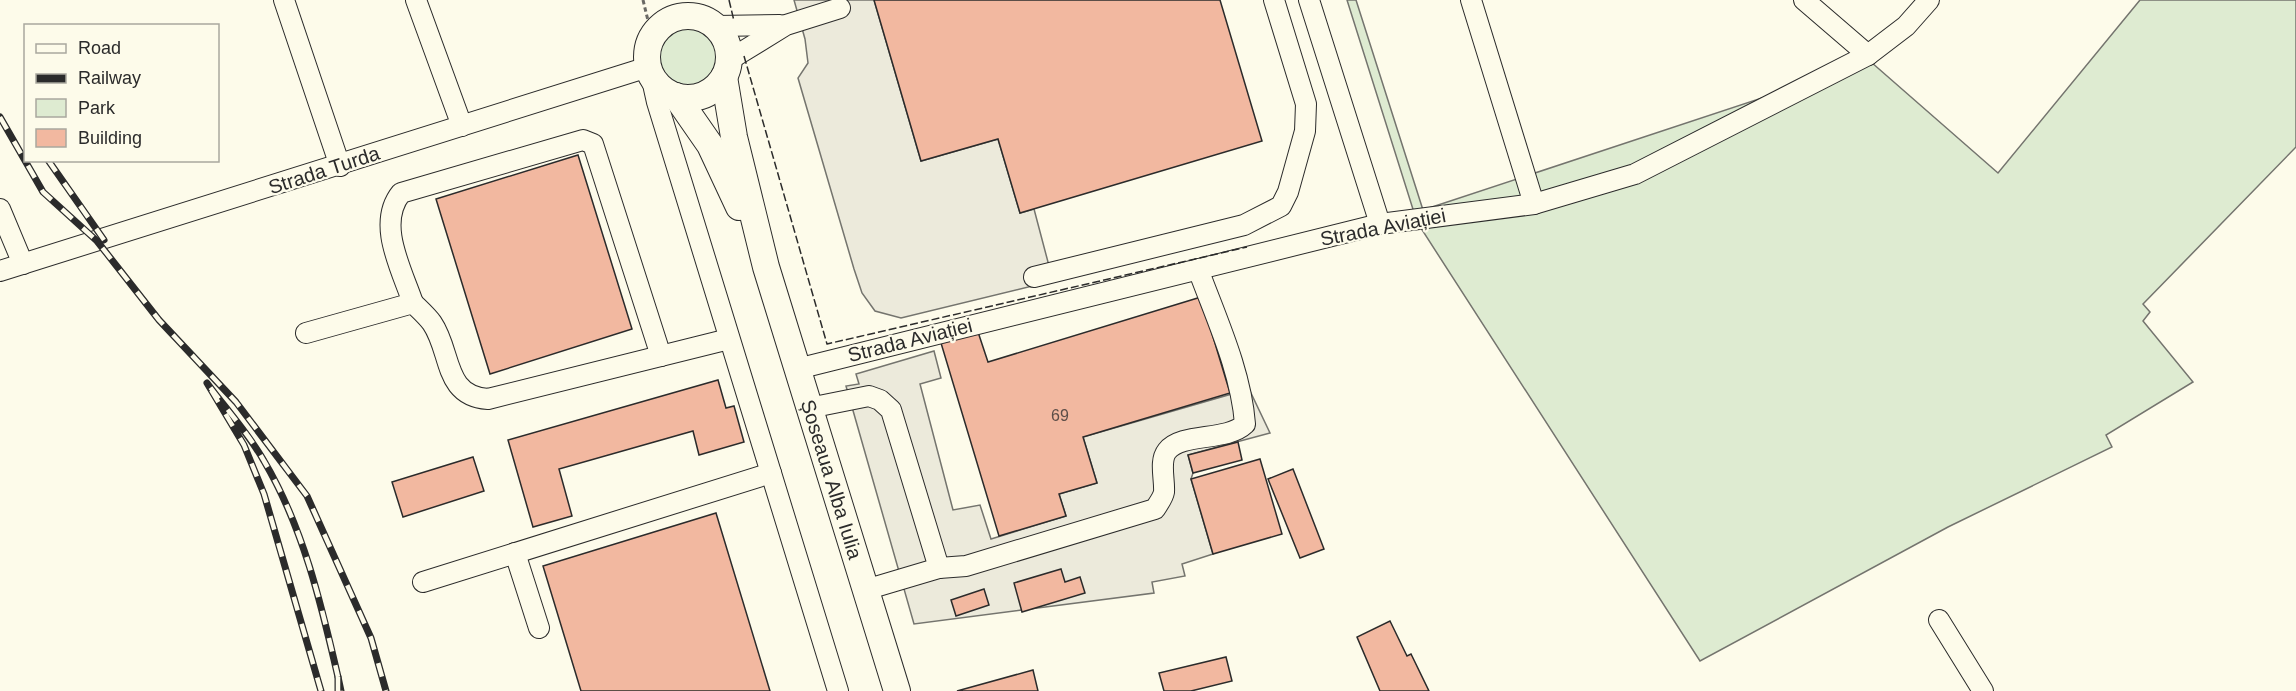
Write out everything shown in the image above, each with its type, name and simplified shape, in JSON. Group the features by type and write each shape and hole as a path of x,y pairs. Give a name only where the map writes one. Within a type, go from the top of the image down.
{"main road":[{"path":"648,1 656,32"},
{"path":"683,15 707,16 726,42 727,68 716,88 704,95 690,98 675,96 664,90 650,71 647,51 656,32 683,15"},
{"name":"Șoseaua Alba Iulia","path":"727,68 735,138 766,267 897,691"},
{"name":"Șoseaua Alba Iulia","path":"675,96 710,145 766,267"}],"street":[{"path":"284,0 340,166"},
{"path":"416,0 462,126"},
{"path":"1034,277 1244,225 1281,206 1288,192 1305,131 1306,104 1274,0"},
{"path":"1309,0 1380,224"},
{"path":"1472,0 1534,204"},
{"path":"1804,0 1868,55"},
{"name":"Strada Aviației","path":"797,369 1380,224 1534,204 1635,174 1868,55 1906,26 1929,0"},
{"path":"727,68 786,25 840,8"},
{"path":"707,16 786,25"},
{"path":"650,71 662,119 838,691"},
{"name":"Strada Turda","path":"0,271 462,126 650,71"},
{"path":"662,119 665,102 675,96"},
{"path":"661,356 593,144 583,140 401,193 392,204 389,227 413,303 433,324 458,388 475,398 488,399 661,356 729,339"},
{"path":"0,209 23,264"},
{"path":"0,253 23,264"},
{"path":"865,590 939,568 966,566 1155,509 1164,495 1163,457 1167,449 1177,443 1238,431 1245,424 1244,408 1223,337 1198,269"},
{"path":"306,333 413,303"},
{"path":"809,408 869,396 880,400 891,410 939,568"},
{"path":"423,582 771,473"},
{"path":"515,553 539,628"},
{"path":"1939,620 1983,691"}],"path":[{"path":"648,1 656,32"}],"green space":[{"path":"1347,0 1356,0 1423,210 1871,62 1998,173 2140,0 2296,0 2296,147 2143,304 2150,312 2143,321 2193,382 2106,435 2112,447 1948,527 1700,661 1417,222"},
{"path":"689,23 701,26 712,33 719,44 722,56 719,68 712,79 701,86 689,89 677,86 666,79 659,68 656,56 659,44 666,33 677,26"}],"shaded area":[{"path":"794,0 874,0 921,161 998,139 1020,213 1034,209 1053,281 901,318 875,311 862,293 854,269 798,78 808,63 805,39"},
{"path":"934,351 941,378 920,384 953,510 980,505 991,539 1066,516 1059,494 1097,483 1083,437 1249,389 1270,433 1188,455 1193,473 1191,479 1213,554 1182,564 1185,576 1152,582 1154,593 914,624 846,386 859,384 856,374"}],"building":[{"path":"874,0 1220,0 1262,141 1020,213 998,139 921,161"},
{"path":"578,155 632,329 490,374 436,199"},
{"path":"1201,297 1230,393 1083,437 1097,483 1059,494 1066,516 999,536 941,343 978,332 988,362"},
{"path":"718,380 726,408 734,406 744,442 699,455 693,431 559,469 572,516 533,527 508,440"},
{"path":"1238,442 1242,460 1193,473 1188,455"},
{"path":"473,457 484,491 403,517 392,482"},
{"path":"1260,459 1282,534 1213,554 1191,479"},
{"path":"1293,469 1324,549 1300,558 1268,479"},
{"path":"716,513 770,691 581,691 543,566"},
{"path":"1061,569 1065,582 1080,577 1085,593 1022,612 1014,583"},
{"path":"984,589 989,605 956,616 951,600"},
{"path":"1390,621 1407,656 1411,654 1429,691 1380,691 1357,637"},
{"path":"1226,657 1232,681 1191,691 1164,691 1159,673"},
{"path":"1033,670 1038,691 957,691"}],"railway":[{"path":"0,117 24,159"},
{"path":"26,162 43,192 97,241 159,320 236,402 307,496 371,638 386,691"},
{"path":"49,162 104,240"},
{"path":"321,691 264,494 244,445 207,383 258,451 290,512 309,566 338,677"},
{"path":"338,691 338,677 341,691"}],"fence":[{"path":"729,0 734,21"},
{"path":"744,56 827,344 1247,247"}]}
